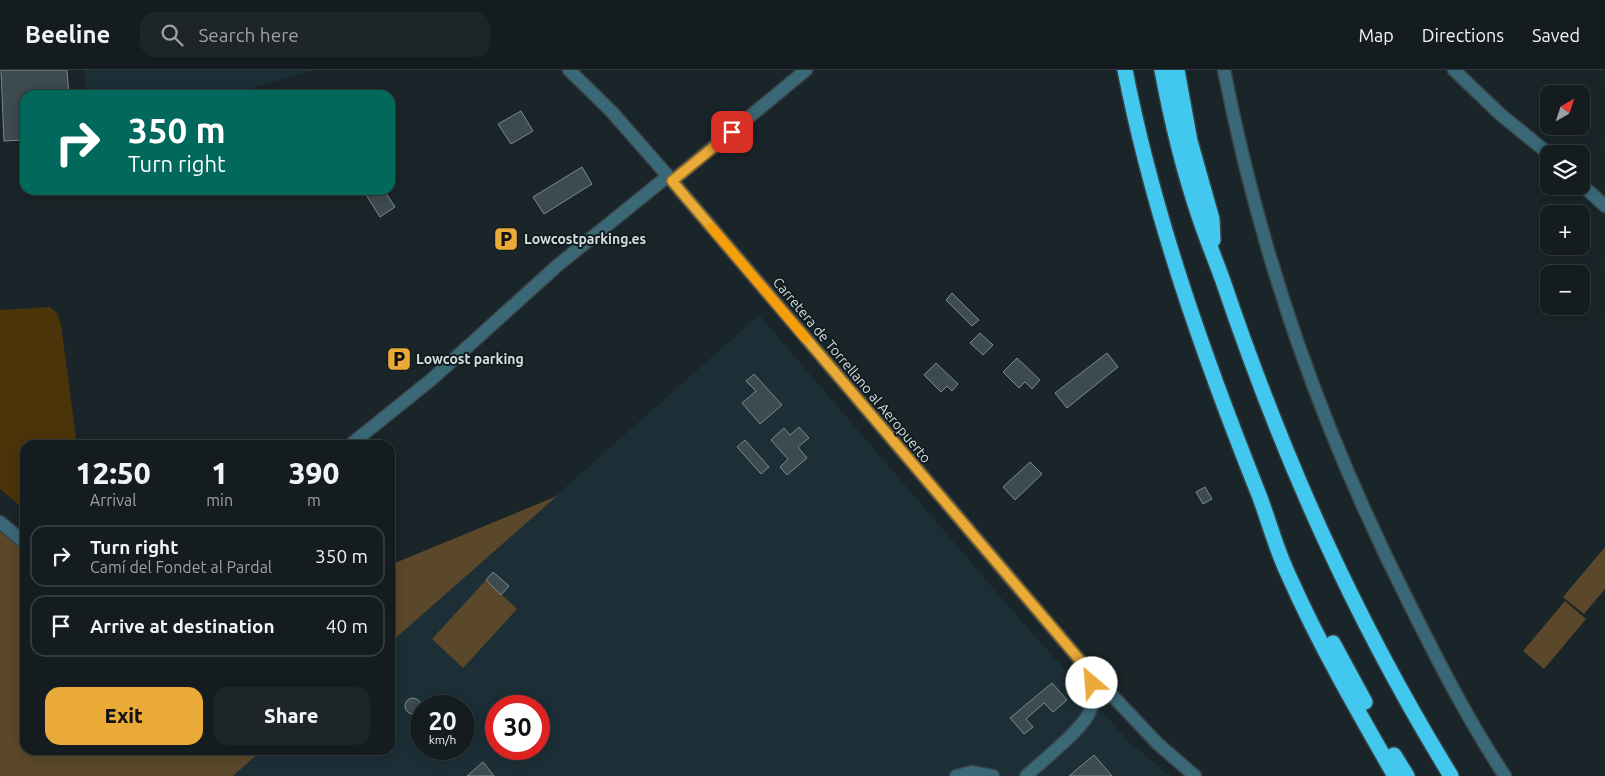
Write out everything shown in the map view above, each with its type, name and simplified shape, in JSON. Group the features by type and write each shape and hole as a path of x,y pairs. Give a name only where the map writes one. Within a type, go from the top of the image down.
{"highway":[{"path":"1125,70 1157,202 1182,287 1230,423 1287,572 1304,609 1336,671 1395,776"},
{"path":"1162,70 1188,180 1255,377 1307,504 1386,666 1451,776"},
{"path":"1177,70 1190,141 1212,219 1215,256"},
{"path":"1259,496 1340,657 1407,776"}],"street":[{"name":"Carretera de Torrellano al Aeropuerto","path":"569,70 611,111 670,178 1090,672 1158,744 1195,776"},
{"path":"356,440 432,379 558,265 806,70"},
{"path":"1224,70 1238,142 1266,249 1327,427 1373,532 1418,622 1462,705 1505,776"},
{"path":"1454,70 1500,114 1540,147"},
{"path":"1590,192 1605,206"},
{"path":"0,522 20,539"},
{"path":"1026,776 1078,728 1088,716 1091,705 1092,683 1090,672"},
{"path":"956,776 972,772 993,776"}],"shaded area":[{"path":"84,70 314,70 248,90 86,90"},
{"path":"50,307 57,313 61,324 76,440 20,440 20,506 0,489 0,310"},
{"path":"759,315 1010,608 1129,742 1170,776 233,776 256,755 395,755 395,639"},
{"path":"557,496 395,639 395,563"},
{"path":"0,531 20,547 20,755 256,755 233,776 0,776"},
{"path":"1605,547 1605,589 1584,614 1563,597"},
{"path":"486,580 517,609 463,668 432,639"},
{"path":"1565,601 1586,619 1544,669 1523,651"}],"building":[{"path":"1,70 67,70 69,90 20,90 20,140 4,141"},
{"path":"521,111 533,131 511,144 498,124"},
{"path":"582,167 592,184 544,214 533,197"},
{"path":"366,195 387,195 395,207 380,217"},
{"path":"952,293 979,320 972,326 946,300"},
{"path":"980,333 993,345 983,355 970,343"},
{"path":"1107,353 1118,367 1067,408 1055,393"},
{"path":"1017,358 1040,380 1032,389 1025,382 1019,388 1003,372"},
{"path":"936,363 958,384 952,391 947,386 941,392 924,375"},
{"path":"754,374 782,405 760,424 742,403 756,391 746,381"},
{"path":"799,427 809,438 798,447 807,458 787,475 780,467 788,459 771,440 784,428 790,435"},
{"path":"745,440 769,467 761,474 737,447"},
{"path":"1030,462 1042,474 1015,500 1003,487"},
{"path":"1205,487 1212,499 1203,504 1196,492"},
{"path":"493,572 509,586 501,595 486,580"},
{"path":"1052,683 1067,700 1053,712 1044,703 1026,719 1033,727 1024,734 1010,718"},
{"path":"410,699 410,713 407,712 405,706 407,700"},
{"path":"1094,755 1112,776 1069,776"},
{"path":"483,762 494,776 467,776"}],"slow traffic":[{"path":"711,227 806,339"}],"place":[{"name":"Lowcostparking.es","path":"506,239"},
{"name":"Lowcost parking","path":"399,359"}],"route":[{"path":"732,132 672,181 1090,672 1092,683"}]}
